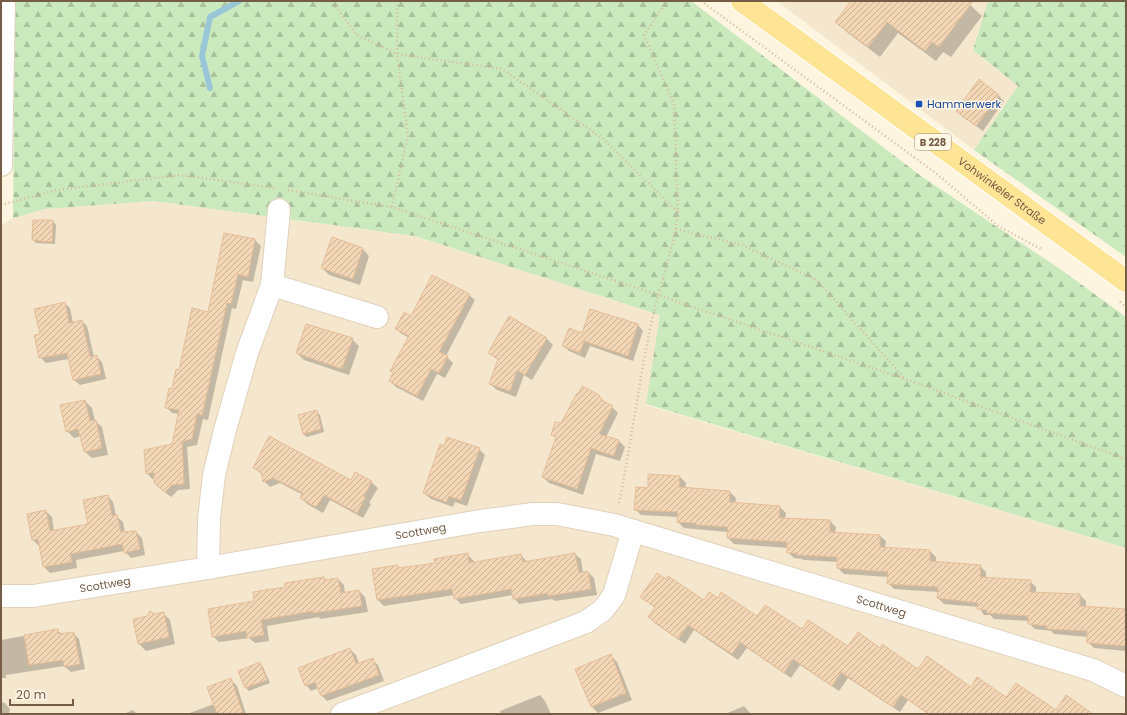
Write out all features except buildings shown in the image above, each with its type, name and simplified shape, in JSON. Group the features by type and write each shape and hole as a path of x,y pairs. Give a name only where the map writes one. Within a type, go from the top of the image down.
{"main road":[{"name":"Vohwinkeler Straße","path":"742,1 1126,281"}],"street":[{"path":"1,165 3,4"},
{"path":"208,568 209,519 214,475 245,361 272,285 279,210"},
{"path":"272,285 376,317"},
{"name":"Scottweg","path":"1,596 33,596 208,568 480,521 533,514 557,514 624,528 1093,670 1126,686"},
{"path":"342,714 586,622 603,610 614,595 624,528"}],"path":[{"path":"330,1 357,35 397,54 502,69 602,138 678,213"},
{"path":"392,207 408,135 397,54 397,1"},
{"path":"624,528 627,466 650,330 676,229 678,213 674,104 644,35 667,1"},
{"path":"701,1 937,174 998,226 1049,253"},
{"path":"1,204 57,190 181,176 282,189 392,207 905,379 1126,459"},
{"path":"676,229 742,244 817,280 905,379"},
{"path":"1120,302 1126,307"}],"shaded area":[{"path":"777,1 989,1 983,59 1018,86 974,150"},
{"path":"153,201 415,236 661,315 646,405 1126,548 1126,714 1,714 1,225 13,218 45,209"}],"green space":[{"path":"15,1 691,1 921,176 1060,269 1126,317 1126,548 646,404 660,315 415,236 153,201 45,209 13,218"},
{"path":"988,1 1126,1 1126,257 974,150 1018,86 973,50"}],"waterway":[{"path":"210,88 202,56 210,17 239,1"}],"place":[{"name":"Hammerwerk","path":"919,104"}]}
